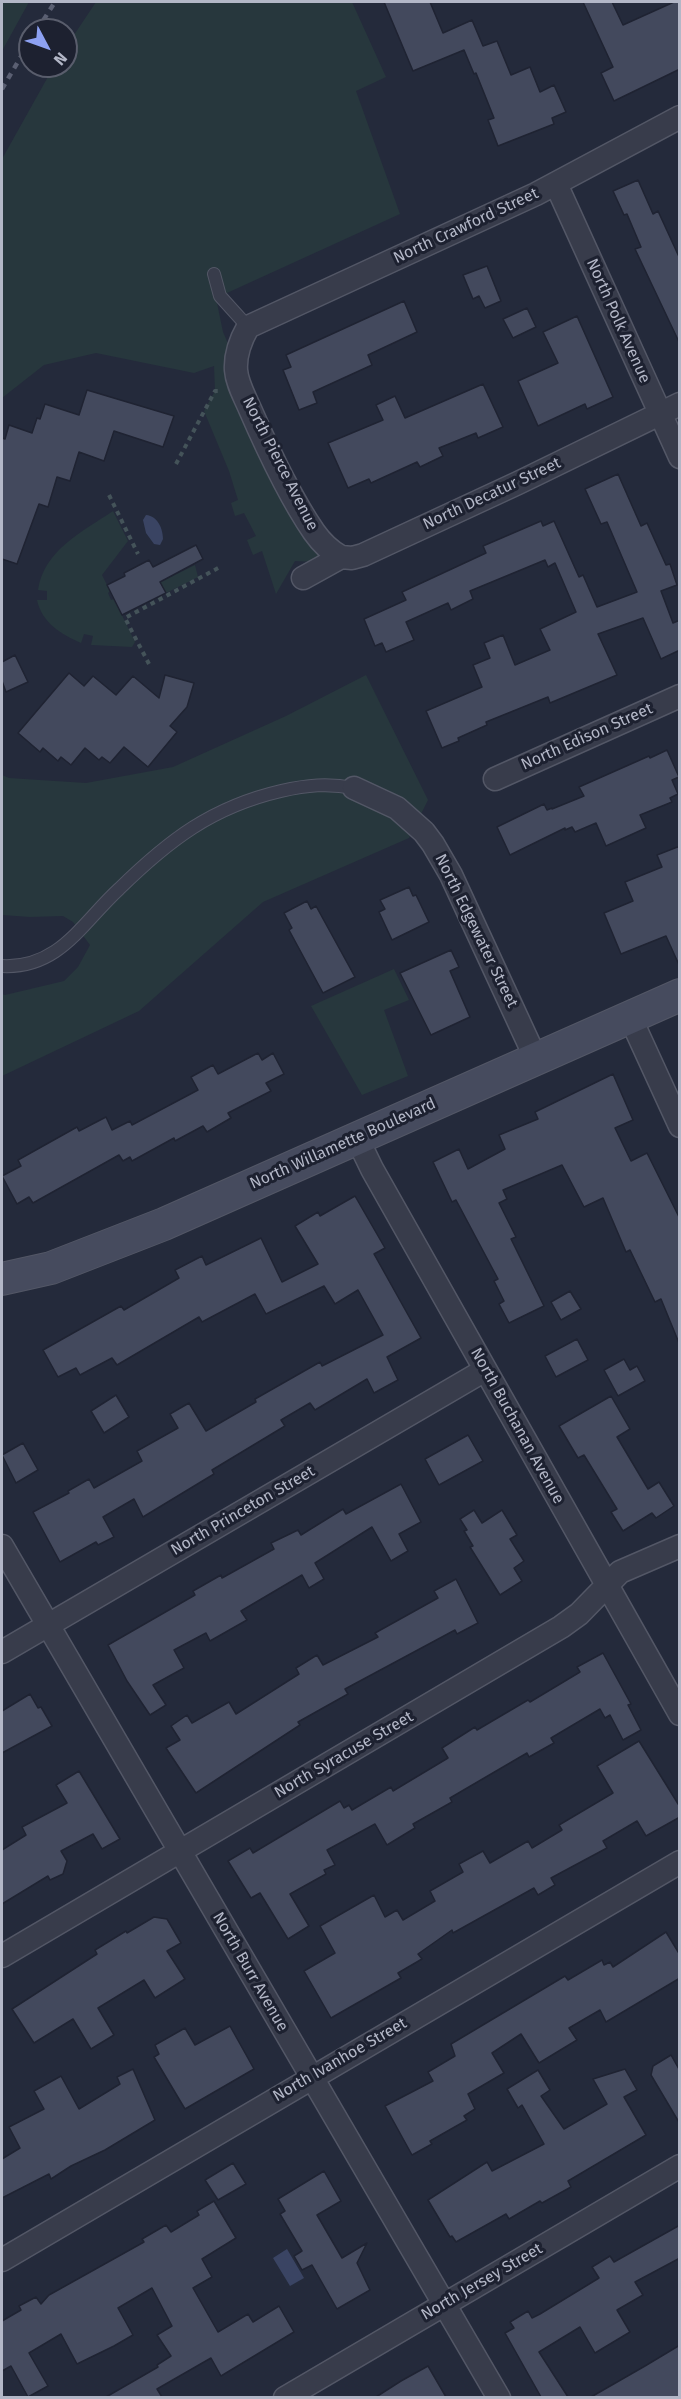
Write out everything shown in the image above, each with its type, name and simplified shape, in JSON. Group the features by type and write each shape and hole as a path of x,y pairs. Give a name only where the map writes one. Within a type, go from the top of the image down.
{"main road":[{"name":"North Willamette Boulevard","path":"2,1280 51,1268 164,1224 680,995"}],"street":[{"name":"North Crawford Street","path":"248,327 556,184 680,117"},
{"name":"North Polk Avenue","path":"556,184 669,409 680,457"},
{"name":"North Pierce Avenue","path":"248,327 240,340 236,356 236,372 241,388 261,435 310,526 324,544 341,557"},
{"name":"North Decatur Street","path":"303,578 341,557 352,558 363,555 669,409"},
{"name":"North Edison Street","path":"495,779 680,696"},
{"name":"North Edgewater Street","path":"354,788 397,808 424,832 433,844 451,875 536,1059"},
{"path":"630,1017 680,1126"},
{"name":"North Buchanan Avenue","path":"357,1138 372,1169 680,1714"},
{"name":"North Princeton Street","path":"2,1652 485,1370"},
{"name":"North Burr Avenue","path":"2,1546 499,2397"},
{"name":"North Syracuse Street","path":"2,1956 561,1627 579,1614 620,1572 680,1546"},
{"name":"North Ivanhoe Street","path":"2,2260 680,1862"},
{"name":"North Jersey Street","path":"285,2397 680,2166"}],"lane":[{"path":"214,274 220,296 248,327"},
{"name":"North Edgewater Street","path":"2,966 20,966 50,956 75,935 117,890 147,863 210,816 264,795 303,786 332,784 354,788"}],"path":[{"path":"177,464 215,391"},
{"path":"109,495 138,554"},
{"path":"149,664 125,618 222,566"}],"shaded area":[{"path":"2,2 29,2 18,18 2,51"},
{"path":"96,2 352,2 386,77 356,91 400,214 216,298 223,332 322,557 314,562 295,561 276,594 262,551 253,555 247,540 256,536 244,513 235,516 231,503 238,500 229,471 204,411 215,391 214,366 194,373 96,353 44,365 2,398 2,159 47,78 78,78 78,29"},
{"path":"113,511 128,541 102,575 110,591 108,593 111,600 114,599 135,642 132,647 91,645 93,636 84,634 81,643 74,640 53,627 43,615 37,600 47,600 47,591 38,590 42,576 56,553 66,543"},
{"path":"195,565 198,577 166,593 160,582"},
{"path":"366,675 428,800 409,838 263,902 139,1011 2,1076 2,994 64,981 78,967 90,945 73,922 63,916 2,915 2,775 9,778 86,783 173,767 286,716"},
{"path":"394,969 409,1000 384,1010 408,1076 362,1095 311,1006"}],"water":[{"path":"146,515 157,520 161,527 163,539 160,545 154,544 146,533 143,520"},
{"path":"287,2249 304,2278 290,2286 273,2258"}],"building":[{"path":"384,2 430,2 443,33 472,20 483,46 497,41 511,75 530,67 540,92 554,85 566,112 552,118 554,124 498,146 488,120 494,118 464,50 413,71"},
{"path":"583,2 612,2 623,25 674,2 680,2 680,69 614,101 601,73 613,67"},
{"path":"638,180 653,214 658,211 680,259 680,344 635,249 641,247 627,214 624,215 613,191"},
{"path":"487,266 501,301 485,308 479,296 473,299 463,275"},
{"path":"404,301 417,332 368,355 372,365 313,392 317,403 299,410 283,370 291,367 286,355"},
{"path":"527,308 536,327 513,338 503,319"},
{"path":"577,316 613,397 587,409 585,404 538,426 518,381 558,363 543,332"},
{"path":"483,384 503,427 478,438 476,433 439,448 443,456 420,467 417,462 371,483 369,479 348,488 328,443 383,420 376,405 395,396 405,418"},
{"path":"87,390 174,416 163,447 114,431 104,461 79,452 70,481 57,477 48,507 39,504 17,564 2,559 2,438 5,439 9,425 32,433 45,404 79,415"},
{"path":"618,474 641,526 647,523 666,565 670,564 677,585 661,591 673,623 680,620 680,650 661,659 643,618 598,634 617,675 550,703 548,697 486,722 487,725 442,748 426,711 482,687 473,665 490,658 484,643 503,635 515,665 550,650 540,629 576,612 555,563 548,567 545,560 470,591 473,599 451,610 448,603 406,622 414,640 386,652 382,643 375,646 364,619 406,600 402,592 486,553 483,546 541,521 543,526 554,521 579,577 583,575 597,607 637,592 607,522 601,524 585,489"},
{"path":"196,545 203,559 160,582 166,593 122,615 107,585 149,560 153,567"},
{"path":"15,655 28,682 6,692 2,681 2,662"},
{"path":"69,673 84,686 93,676 116,695 133,676 159,698 165,675 194,683 187,707 170,726 177,732 148,767 124,747 110,763 102,757 99,760 85,748 71,765 61,757 58,761 43,748 40,752 18,733"},
{"path":"667,750 679,777 672,780 678,794 670,798 672,802 640,815 646,828 606,846 596,823 575,832 572,827 565,830 565,828 510,855 497,827 544,804 547,810 552,809 584,796 579,787"},
{"path":"680,846 680,967 666,936 621,954 604,913 633,901 625,882 662,867 657,855"},
{"path":"409,887 413,896 416,895 429,922 392,940 379,912 385,909 380,900"},
{"path":"307,901 311,909 316,906 355,977 323,993 289,930 292,928 284,913"},
{"path":"451,950 459,967 450,971 470,1017 431,1035 400,973"},
{"path":"258,1053 262,1060 273,1053 284,1074 266,1083 271,1091 228,1113 231,1118 207,1132 203,1126 175,1141 174,1138 132,1161 130,1157 123,1161 119,1155 33,1203 29,1197 17,1204 2,1176 21,1166 18,1160 77,1127 79,1131 106,1117 112,1130 130,1121 132,1125 198,1090 191,1077 213,1065 218,1074"},
{"path":"613,1074 633,1120 615,1128 631,1161 647,1153 680,1219 679,1343 661,1299 655,1302 630,1250 626,1252 603,1198 584,1207 562,1165 503,1190 507,1199 499,1203 516,1237 511,1239 544,1306 509,1323 499,1304 504,1301 494,1281 498,1279 456,1200 452,1202 433,1162 459,1149 468,1169 505,1149 499,1135 538,1119 535,1112"},
{"path":"355,1196 385,1248 374,1254 421,1338 387,1357 398,1380 374,1393 367,1379 315,1410 310,1403 281,1420 285,1426 212,1470 214,1474 143,1517 134,1499 103,1517 114,1537 98,1545 96,1542 60,1562 33,1512 69,1493 68,1491 89,1479 94,1488 142,1461 137,1451 178,1428 170,1414 189,1403 206,1431 256,1402 255,1399 320,1362 322,1366 383,1335 358,1290 335,1304 324,1286 266,1314 255,1294 202,1322 199,1317 117,1365 112,1358 80,1375 76,1368 58,1377 43,1350 121,1306 124,1310 179,1278 175,1270 202,1256 206,1265 261,1238 282,1282 318,1264 295,1226 318,1212 320,1216"},
{"path":"570,1291 581,1309 561,1320 551,1302"},
{"path":"577,1339 588,1360 556,1377 545,1356"},
{"path":"624,1359 630,1370 637,1366 645,1381 618,1396 604,1370"},
{"path":"116,1395 129,1417 104,1433 91,1411"},
{"path":"611,1396 630,1429 617,1437 648,1489 659,1482 674,1506 656,1518 652,1513 623,1531 611,1512 617,1509 584,1455 578,1458 559,1426"},
{"path":"468,1435 483,1461 439,1485 425,1459"},
{"path":"23,1443 38,1470 16,1483 2,1455"},
{"path":"401,1484 421,1522 399,1534 408,1551 391,1561 372,1527 315,1563 324,1579 309,1588 302,1575 241,1611 247,1620 210,1641 206,1633 174,1650 184,1668 153,1685 166,1705 150,1715 127,1681 108,1645 195,1595 193,1591 221,1575 222,1578 274,1549 271,1543 298,1530 301,1535 343,1509 346,1514"},
{"path":"474,1510 482,1523 502,1510 517,1535 510,1539 524,1561 514,1568 522,1581 500,1595 470,1547 473,1546 460,1519"},
{"path":"456,1579 478,1623 457,1634 455,1630 345,1689 348,1694 298,1722 300,1725 196,1793 166,1748 180,1740 171,1726 187,1715 192,1723 229,1702 236,1714 299,1674 296,1668 317,1655 323,1665 378,1637 375,1633 438,1598 434,1591"},
{"path":"603,1653 631,1704 628,1705 641,1730 623,1740 610,1715 605,1718 600,1709 551,1738 554,1743 529,1757 527,1753 450,1798 452,1802 413,1824 415,1828 387,1845 375,1824 327,1850 335,1865 324,1870 326,1874 290,1894 309,1926 288,1939 260,1893 251,1898 228,1861 250,1848 253,1853 340,1801 344,1808 349,1805 352,1810 391,1787 393,1791 448,1758 442,1748 475,1727 477,1730 528,1700 530,1702 580,1672 577,1667"},
{"path":"30,1694 52,1726 2,1753 2,1711"},
{"path":"639,1741 680,1807 680,1817 646,1836 637,1821 603,1841 607,1848 551,1878 555,1885 538,1895 534,1888 453,1933 452,1930 418,1954 422,1959 398,1973 401,1978 331,2018 304,1971 335,1953 320,1926 374,1895 385,1917 397,1910 403,1920 435,1901 430,1891 463,1872 459,1864 483,1851 490,1863 528,1841 532,1848 562,1830 559,1825 613,1793 597,1766"},
{"path":"79,1771 120,1839 102,1849 93,1834 61,1851 67,1861 63,1874 50,1880 48,1876 2,1904 2,1850 26,1835 22,1827 67,1803 56,1785"},
{"path":"154,1917 167,1919 181,1943 167,1951 185,1979 155,1998 144,1980 98,2008 114,2035 91,2049 73,2019 34,2043 12,2009 97,1954 95,1950"},
{"path":"666,1932 680,1955 680,1978 606,2022 600,2010 569,2028 577,2040 539,2063 521,2034 492,2053 504,2073 468,2094 475,2109 464,2116 467,2120 430,2141 432,2144 412,2155 385,2106 433,2081 428,2072 455,2056 451,2044 565,1976 568,1980 602,1960 604,1965 610,1962 613,1967"},
{"path":"230,2026 254,2069 185,2109 154,2057 159,2054 155,2045 185,2028 195,2045"},
{"path":"671,2055 680,2071 680,2124 651,2075 653,2066"},
{"path":"133,2069 155,2120 51,2179 49,2174 2,2198 2,2159 20,2148 9,2127 44,2109 34,2091 61,2076 79,2109 120,2084 117,2077"},
{"path":"625,2069 637,2090 624,2097 646,2135 568,2181 571,2187 542,2203 540,2201 509,2219 506,2214 456,2242 452,2236 450,2237 428,2200 487,2162 492,2171 544,2144 522,2105 518,2108 507,2089 538,2070 550,2090 541,2096 564,2129 607,2104 593,2079"},
{"path":"233,2163 246,2184 218,2200 205,2180"},
{"path":"324,2171 341,2201 317,2215 342,2258 367,2243 357,2263 370,2290 337,2309 312,2265 302,2270 294,2256 302,2251 280,2214 285,2211 278,2199"},
{"path":"214,2201 236,2238 202,2259 212,2277 193,2288 218,2332 248,2314 253,2322 279,2306 294,2332 221,2376 211,2358 157,2389 162,2397 106,2397 158,2367 157,2365 171,2356 157,2335 172,2326 152,2288 118,2308 133,2335 114,2346 77,2364 61,2334 29,2353 48,2386 28,2397 11,2366 2,2371 2,2321 21,2310 19,2306 36,2297 41,2304 49,2295 144,2242 142,2239 166,2225 171,2232 199,2215 197,2211"},
{"path":"680,2225 680,2258 635,2282 643,2295 617,2310 630,2332 595,2353 580,2327 539,2352 568,2397 541,2397 505,2333 514,2328 510,2322 528,2311 532,2318 540,2314 599,2278 592,2267 610,2256 614,2262"},
{"path":"680,2345 680,2397 591,2397 645,2366"},
{"path":"428,2366 446,2397 376,2397 401,2381"}],"railway":[{"path":"45,18 55,2"},
{"path":"2,89 18,62"}]}
